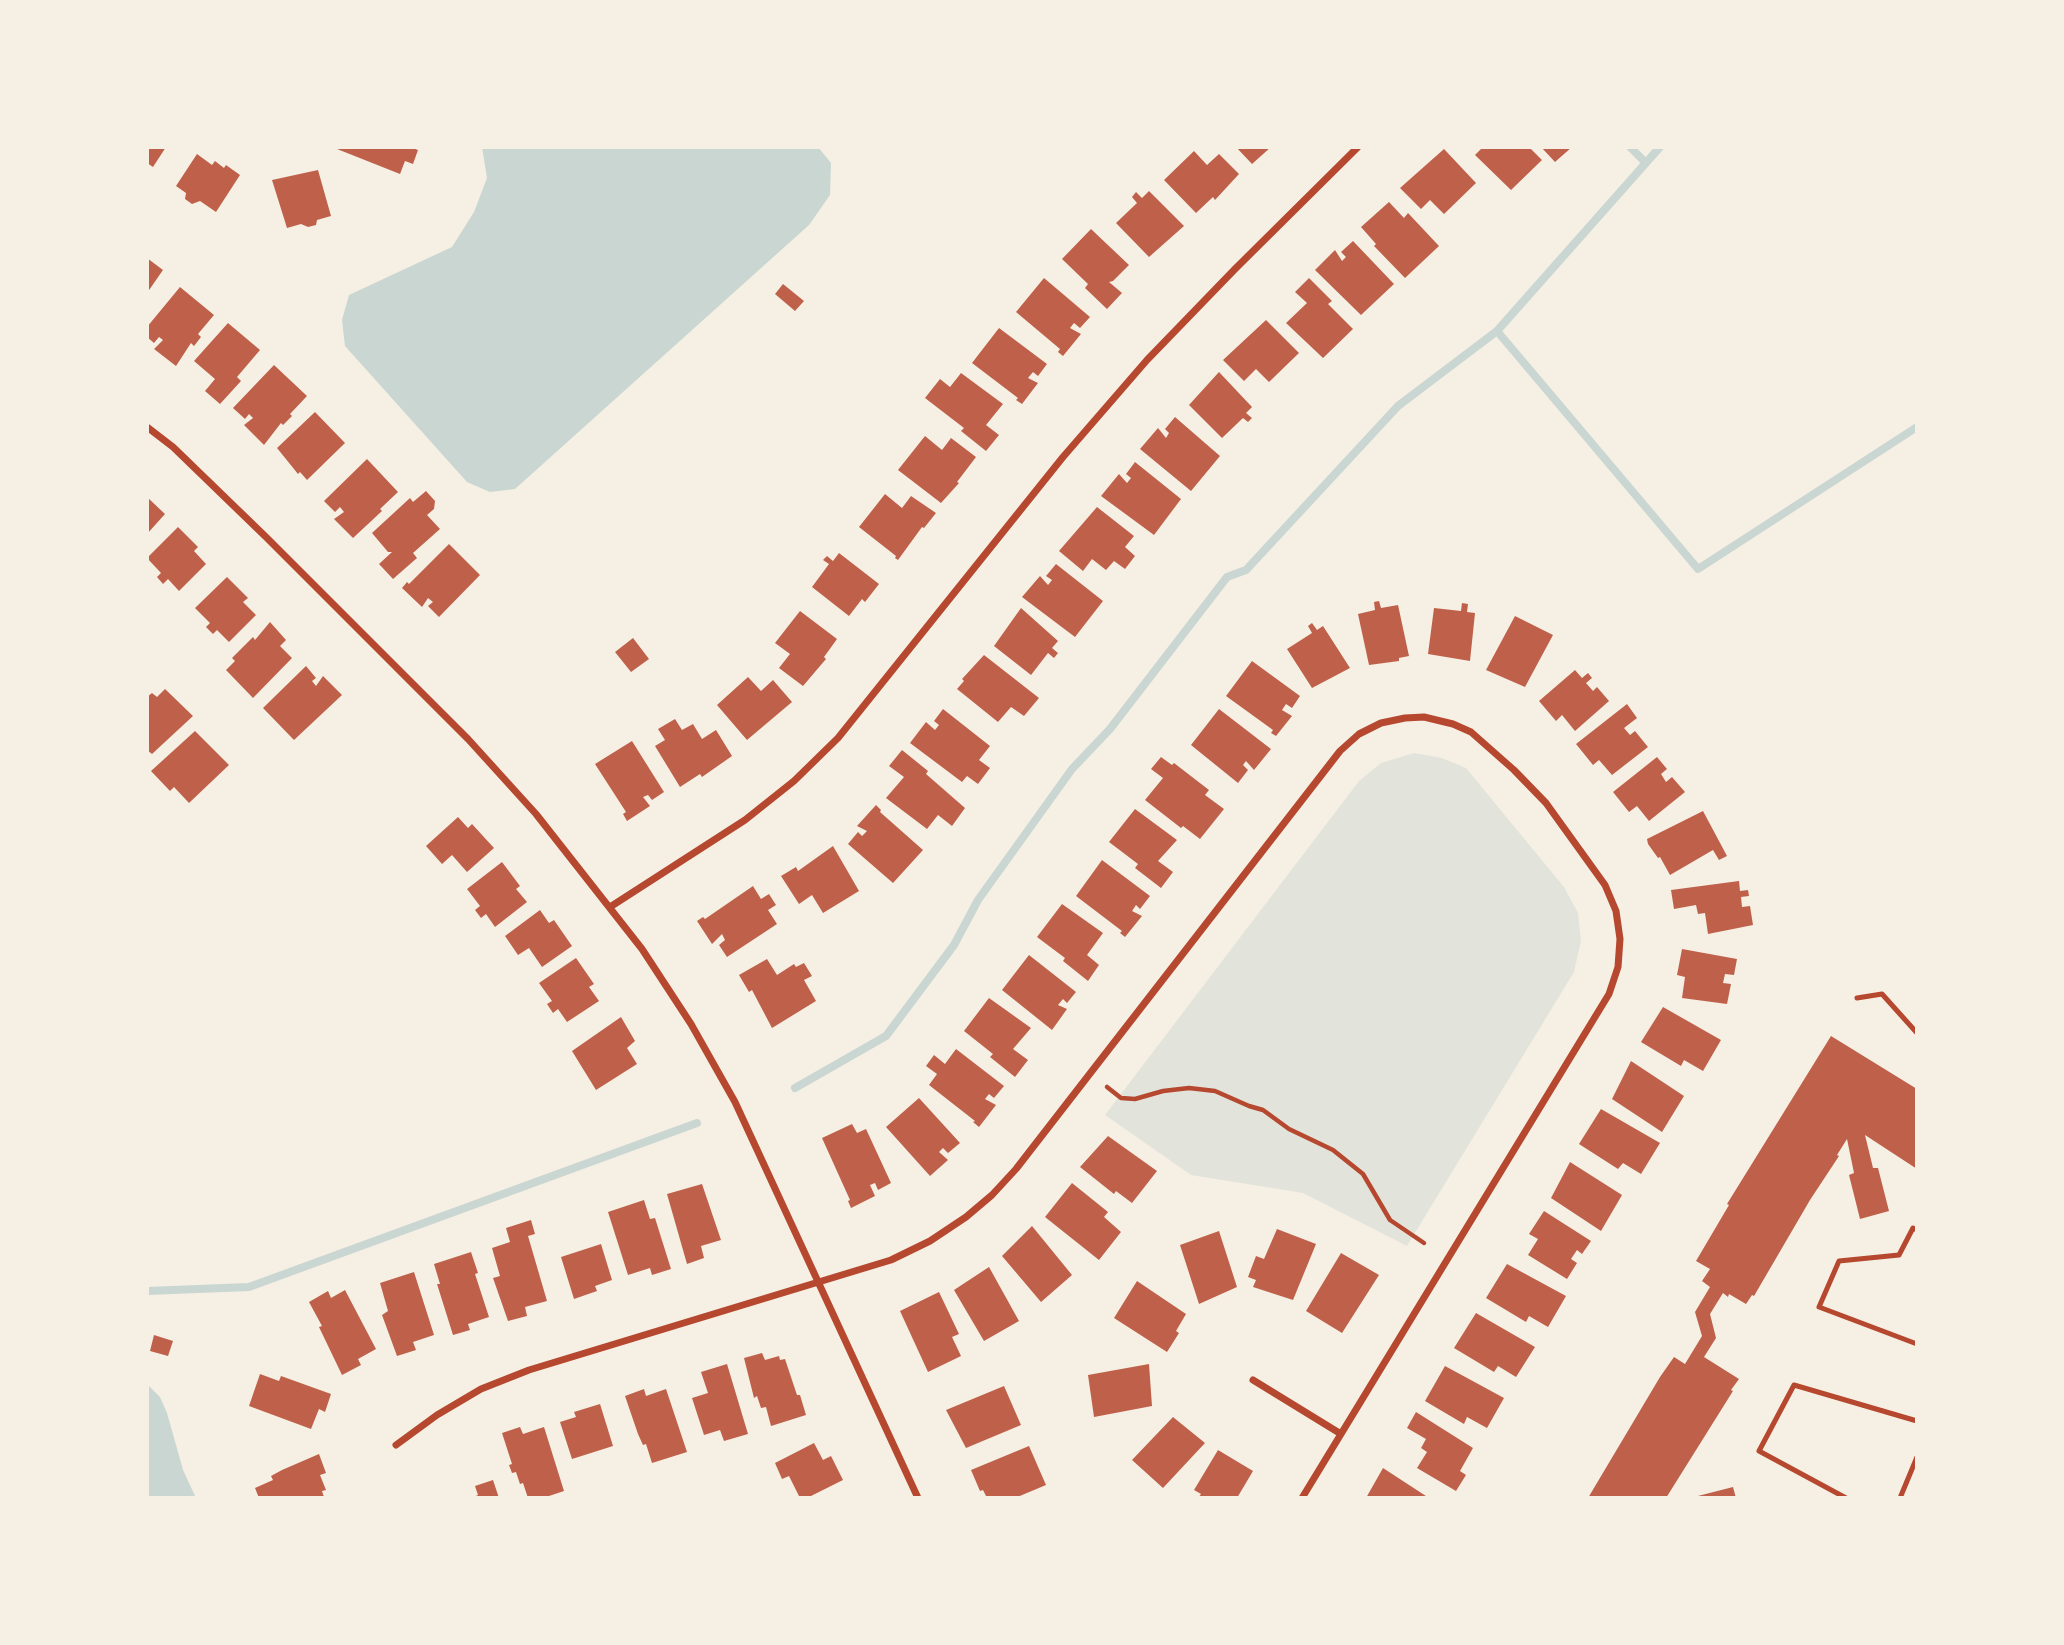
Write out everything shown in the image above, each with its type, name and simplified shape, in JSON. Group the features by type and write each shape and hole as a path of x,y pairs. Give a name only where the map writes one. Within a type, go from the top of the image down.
{"street":[{"path":"610,907 745,820 794,781 838,738 1054,467 1147,360 1359,147"},
{"path":"147,427 173,447 267,538 468,739 536,814 642,949 691,1024 735,1102 918,1498"},
{"path":"396,1445 437,1415 481,1389 529,1370 891,1260 930,1241 966,1217 992,1195 1016,1169 1340,751 1359,734 1381,723 1424,717 1453,724 1471,732 1546,803 1605,885 1616,911 1620,939 1618,967 1609,994 1302,1498"},
{"path":"1253,1380 1341,1434"}],"lane":[{"path":"1857,998 1882,994 1917,1033"},
{"path":"1917,1230 1913,1228 1899,1255 1839,1261 1819,1307 1917,1344"},
{"path":"1846,1498 1759,1451 1794,1385 1917,1421"},
{"path":"1900,1498 1917,1457"}],"path":[{"path":"1107,1087 1121,1097 1135,1099 1163,1091 1189,1088 1215,1091 1249,1107 1263,1110 1290,1129 1334,1150 1363,1174 1390,1220 1424,1243"}],"shaded area":[{"path":"482,147 818,147 831,163 830,195 809,225 515,489 490,492 467,482 345,346 342,320 349,295 452,247 474,212 487,178"},
{"path":"1414,753 1442,758 1466,768 1564,887 1578,913 1581,941 1574,972 1407,1246 1303,1193 1191,1175 1105,1115 1359,781 1381,763"},
{"path":"147,1384 160,1397 167,1413 183,1470 196,1498 147,1498"}],"building":[{"path":"147,147 166,147 153,167 147,163"},
{"path":"332,147 410,147 418,150 413,164 405,161 400,174"},
{"path":"1236,147 1271,147 1252,164"},
{"path":"1483,147 1529,147 1542,160 1511,190 1475,155"},
{"path":"1541,147 1572,147 1555,162"},
{"path":"1444,149 1476,183 1444,214 1430,200 1421,209 1400,188"},
{"path":"1194,151 1207,165 1219,154 1239,174 1215,200 1213,197 1196,213 1164,180"},
{"path":"197,154 212,165 215,161 240,175 216,212 200,201 192,204 185,199 186,193 176,186"},
{"path":"318,170 331,216 317,220 316,225 308,227 301,224 287,228 272,180"},
{"path":"1149,191 1184,226 1149,257 1116,223 1137,203 1132,197 1136,192 1142,198"},
{"path":"1389,202 1404,218 1408,213 1439,246 1405,278 1374,246 1376,244 1361,227"},
{"path":"1091,229 1129,265 1109,282 1122,293 1107,309 1085,288 1088,284 1062,259"},
{"path":"1353,241 1394,284 1361,315 1315,270 1335,250 1342,261 1346,257 1341,252"},
{"path":"147,258 163,270 147,293"},
{"path":"1044,278 1090,317 1080,328 1074,323 1070,328 1081,334 1063,356 1058,352 1060,349 1016,312"},
{"path":"1309,278 1332,301 1328,304 1353,329 1323,358 1286,323 1307,303 1295,292"},
{"path":"783,284 804,301 795,311 775,294"},
{"path":"180,287 214,315 198,334 201,337 194,346 191,343 176,366 154,349 163,340 159,337 154,343 147,337 147,327"},
{"path":"1266,320 1299,353 1269,382 1256,369 1244,381 1223,360"},
{"path":"228,323 260,350 237,377 241,381 220,404 205,391 215,379 194,361"},
{"path":"999,328 1047,364 1038,376 1033,372 1028,378 1038,383 1022,404 1016,400 1018,398 972,363"},
{"path":"274,365 307,396 264,445 244,425 253,418 249,414 245,419 233,408"},
{"path":"1219,372 1252,407 1246,413 1252,418 1248,422 1243,418 1222,438 1189,405"},
{"path":"961,373 1003,404 986,425 999,435 986,451 961,431 964,428 925,398 940,379 950,387"},
{"path":"315,412 345,443 307,480 300,472 298,474 277,448"},
{"path":"1175,417 1220,456 1191,491 1140,449 1158,428 1166,438 1169,433 1165,429"},
{"path":"925,436 942,450 951,438 976,457 957,482 959,483 941,503 898,470"},
{"path":"367,459 398,492 353,538 334,519 344,512 340,507 335,512 324,501"},
{"path":"1135,462 1181,499 1154,535 1101,496 1119,474 1127,483 1131,478 1126,474"},
{"path":"426,491 435,501 434,509 427,515 440,529 413,553 417,558 393,579 379,564 392,552 388,552 372,533 410,498 413,502"},
{"path":"885,494 902,508 911,496 936,513 898,560 859,527"},
{"path":"147,497 165,514 147,534"},
{"path":"1097,507 1134,536 1125,547 1135,556 1125,569 1114,561 1106,570 1092,559 1083,571 1059,551"},
{"path":"178,527 198,547 194,551 206,564 179,591 168,579 163,584 157,577 161,573 147,558"},
{"path":"449,544 480,575 439,617 428,606 433,602 428,598 422,607 402,588"},
{"path":"839,553 879,584 865,602 862,599 849,616 812,587 829,564 823,560 827,556 833,561"},
{"path":"1056,564 1103,601 1075,637 1022,597 1040,576 1048,585 1052,580 1046,576"},
{"path":"227,577 248,598 243,602 256,615 229,642 217,630 213,634 206,627 210,623 195,608"},
{"path":"1379,601 1381,608 1398,605 1409,656 1399,658 1399,661 1369,665 1358,614 1375,610 1374,602"},
{"path":"1462,603 1468,604 1467,612 1475,613 1470,661 1428,654 1434,608 1461,611"},
{"path":"1021,608 1058,641 1052,648 1058,653 1054,658 1048,653 1031,675 994,646"},
{"path":"800,611 837,639 824,657 826,659 803,686 779,668 790,654 775,643"},
{"path":"1515,616 1553,635 1525,687 1486,670"},
{"path":"270,622 286,640 280,646 292,658 253,698 226,670 235,661 232,658 253,637 255,640"},
{"path":"1312,623 1317,630 1323,626 1350,668 1312,688 1287,649 1312,633 1308,626"},
{"path":"633,638 649,659 631,672 615,652"},
{"path":"984,655 1039,698 1024,716 1011,707 998,722 957,689 964,681 962,679"},
{"path":"1252,661 1300,696 1292,708 1286,704 1282,710 1292,716 1276,736 1271,733 1273,730 1226,696"},
{"path":"306,666 316,678 312,681 316,686 323,676 342,695 294,740 263,708"},
{"path":"1575,670 1582,678 1588,673 1592,678 1586,683 1593,691 1597,687 1609,701 1575,731 1562,715 1556,721 1539,701"},
{"path":"748,677 761,691 773,680 792,702 747,740 717,705"},
{"path":"165,689 193,716 152,754 147,750 147,697 152,693 157,697"},
{"path":"1627,704 1637,718 1624,728 1630,735 1635,731 1648,747 1612,775 1599,760 1593,765 1576,744"},
{"path":"943,709 990,746 979,760 990,768 978,784 967,776 962,782 910,743 926,722 935,730 939,725 934,721"},
{"path":"1219,709 1271,749 1254,770 1246,761 1243,765 1248,770 1238,783 1191,745"},
{"path":"675,719 682,730 693,724 702,739 716,730 732,756 702,777 700,774 680,787 655,746 665,740 658,729"},
{"path":"195,731 229,765 189,803 174,787 170,791 151,771"},
{"path":"632,741 664,792 652,800 648,795 643,797 650,806 627,821 623,814 626,812 595,764"},
{"path":"902,750 928,771 926,774 965,808 952,826 938,815 927,829 886,798 904,777 889,766"},
{"path":"1161,757 1172,765 1174,763 1209,790 1205,795 1224,809 1200,839 1145,800 1163,778 1151,769"},
{"path":"1657,757 1667,769 1661,774 1666,782 1672,777 1685,792 1649,821 1637,806 1629,812 1613,792"},
{"path":"876,805 880,812 923,850 893,883 848,844 858,832 862,836 867,831 857,826"},
{"path":"1135,809 1177,840 1158,861 1173,872 1161,888 1135,868 1138,864 1109,842"},
{"path":"1703,811 1727,856 1719,860 1713,850 1670,875 1647,839"},
{"path":"458,817 468,828 472,824 494,848 467,872 452,855 442,864 426,846"},
{"path":"833,846 859,891 823,913 812,895 799,904 781,876 796,867 798,871"},
{"path":"1102,860 1150,896 1140,909 1136,905 1132,911 1142,916 1125,937 1120,933 1122,931 1076,896"},
{"path":"502,862 520,886 516,889 527,902 495,927 486,914 481,918 475,910 480,906 467,889"},
{"path":"1739,881 1740,891 1748,890 1749,896 1741,897 1742,907 1750,906 1753,925 1708,934 1705,913 1698,914 1696,905 1674,909 1671,890"},
{"path":"753,886 761,899 769,894 776,905 768,910 777,924 727,957 719,945 725,940 722,934 712,944 697,921 703,917 705,919"},
{"path":"1062,904 1103,933 1087,955 1099,965 1088,981 1063,961 1065,958 1037,937"},
{"path":"540,910 549,923 554,920 572,946 542,967 529,948 518,955 505,936"},
{"path":"1682,949 1737,959 1734,975 1725,974 1723,983 1731,984 1727,1004 1682,998 1685,977 1677,975"},
{"path":"1029,955 1076,992 1067,1003 1063,999 1058,1005 1067,1009 1052,1030 1002,990"},
{"path":"576,958 594,984 589,987 599,1001 567,1022 558,1009 553,1013 547,1004 552,1001 539,983"},
{"path":"767,959 777,975 794,964 796,967 804,963 812,976 804,980 816,1001 772,1028 752,990 749,992 739,975"},
{"path":"989,998 1031,1028 1013,1049 1028,1060 1015,1077 990,1057 993,1054 964,1031"},
{"path":"1663,1007 1721,1040 1703,1071 1684,1060 1681,1066 1641,1042"},
{"path":"621,1017 635,1041 627,1048 637,1064 596,1090 572,1051"},
{"path":"1831,1036 1917,1089 1917,1169 1865,1135 1873,1168 1878,1168 1889,1211 1860,1219 1849,1175 1854,1173 1847,1139 1754,1296 1752,1295 1746,1304 1723,1293 1710,1314 1716,1338 1704,1357 1739,1379 1666,1498 1588,1498 1674,1357 1685,1364 1702,1336 1695,1312 1710,1287 1702,1281 1710,1269 1696,1261 1729,1205 1727,1204"},
{"path":"956,1049 1004,1086 994,1098 989,1094 985,1099 996,1105 979,1127 929,1085 937,1074 926,1066 934,1055 945,1064"},
{"path":"1631,1061 1684,1096 1662,1132 1612,1099"},
{"path":"919,1098 960,1143 948,1153 943,1148 939,1152 948,1160 930,1176 886,1127"},
{"path":"1601,1109 1660,1143 1641,1174 1623,1163 1618,1169 1579,1144"},
{"path":"852,1124 857,1133 866,1129 891,1183 878,1190 875,1183 870,1185 875,1196 851,1208 848,1201 850,1200 822,1138"},
{"path":"1108,1136 1157,1171 1132,1203 1116,1191 1114,1194 1080,1167"},
{"path":"1570,1162 1622,1195 1601,1231 1551,1198"},
{"path":"1072,1183 1108,1212 1104,1217 1121,1232 1099,1260 1045,1217"},
{"path":"702,1184 721,1240 701,1246 704,1258 687,1264 667,1194"},
{"path":"644,1200 650,1219 655,1218 671,1269 652,1275 650,1268 628,1275 608,1212"},
{"path":"1544,1211 1591,1241 1582,1254 1577,1250 1571,1259 1577,1263 1567,1279 1528,1255 1538,1239 1529,1234"},
{"path":"531,1220 535,1234 528,1236 547,1301 525,1307 527,1316 508,1321 493,1278 500,1276 492,1248 510,1242 506,1228"},
{"path":"1032,1226 1072,1275 1041,1302 1002,1256"},
{"path":"1277,1229 1316,1244 1293,1300 1253,1287 1256,1280 1248,1277 1256,1256 1264,1259"},
{"path":"1219,1231 1237,1287 1199,1304 1180,1245"},
{"path":"601,1244 612,1280 595,1286 597,1291 574,1299 561,1257"},
{"path":"471,1252 489,1317 468,1324 470,1330 453,1335 437,1284 440,1284 434,1264"},
{"path":"1341,1253 1379,1275 1342,1333 1306,1311"},
{"path":"1507,1264 1566,1296 1548,1327 1529,1316 1526,1322 1486,1298"},
{"path":"989,1267 1019,1321 984,1341 954,1290"},
{"path":"414,1272 434,1335 413,1342 416,1350 397,1356 382,1315 388,1311 380,1283"},
{"path":"1137,1281 1186,1314 1176,1331 1179,1333 1167,1352 1114,1318"},
{"path":"345,1290 376,1349 358,1359 361,1365 342,1375 309,1302 328,1291 331,1298"},
{"path":"939,1292 959,1334 952,1337 961,1356 928,1372 900,1311"},
{"path":"1476,1313 1535,1347 1516,1377 1498,1366 1494,1372 1454,1348"},
{"path":"154,1335 173,1341 168,1356 150,1351"},
{"path":"762,1353 765,1360 779,1356 780,1360 785,1359 806,1415 771,1426 766,1407 761,1408 757,1396 754,1398 744,1358"},
{"path":"727,1364 748,1434 724,1441 720,1430 704,1435 692,1398 708,1393 701,1372"},
{"path":"1149,1364 1152,1406 1094,1417 1088,1375"},
{"path":"1445,1366 1504,1398 1487,1428 1467,1417 1464,1424 1425,1401"},
{"path":"260,1374 279,1381 281,1376 331,1394 325,1412 319,1409 311,1429 249,1406"},
{"path":"1004,1386 1021,1425 966,1448 946,1410"},
{"path":"644,1389 646,1396 666,1389 687,1452 652,1463 646,1444 643,1445 638,1434 625,1396"},
{"path":"600,1404 613,1446 572,1459 560,1422 576,1417 574,1412"},
{"path":"1416,1412 1473,1448 1460,1471 1466,1475 1456,1491 1417,1468 1427,1452 1421,1448 1426,1439 1407,1428"},
{"path":"1173,1417 1205,1443 1163,1488 1132,1460"},
{"path":"520,1427 523,1434 544,1427 564,1491 543,1498 528,1498 516,1472 512,1473 509,1465 512,1464 502,1433"},
{"path":"814,1443 823,1460 831,1456 843,1480 807,1498 800,1498 789,1476 782,1479 775,1463"},
{"path":"1029,1446 1046,1485 1015,1498 987,1498 983,1490 980,1491 971,1470"},
{"path":"1218,1450 1253,1471 1237,1498 1198,1498 1201,1494 1194,1490"},
{"path":"319,1454 326,1473 320,1475 326,1490 322,1491 324,1497 259,1498 255,1488 273,1480 271,1476"},
{"path":"1383,1468 1429,1498 1366,1498"},
{"path":"493,1480 499,1498 471,1498 478,1495 475,1486"},
{"path":"1733,1487 1736,1498 1694,1498 1694,1497"}],"waterway":[{"path":"1630,147 1645,162"},
{"path":"795,1088 886,1036 954,945 978,900 1072,769 1110,729 1227,577 1246,570 1398,406 1497,331 1660,147"},
{"path":"1497,331 1698,569 1917,427"},
{"path":"147,1291 249,1287 697,1123"}]}
